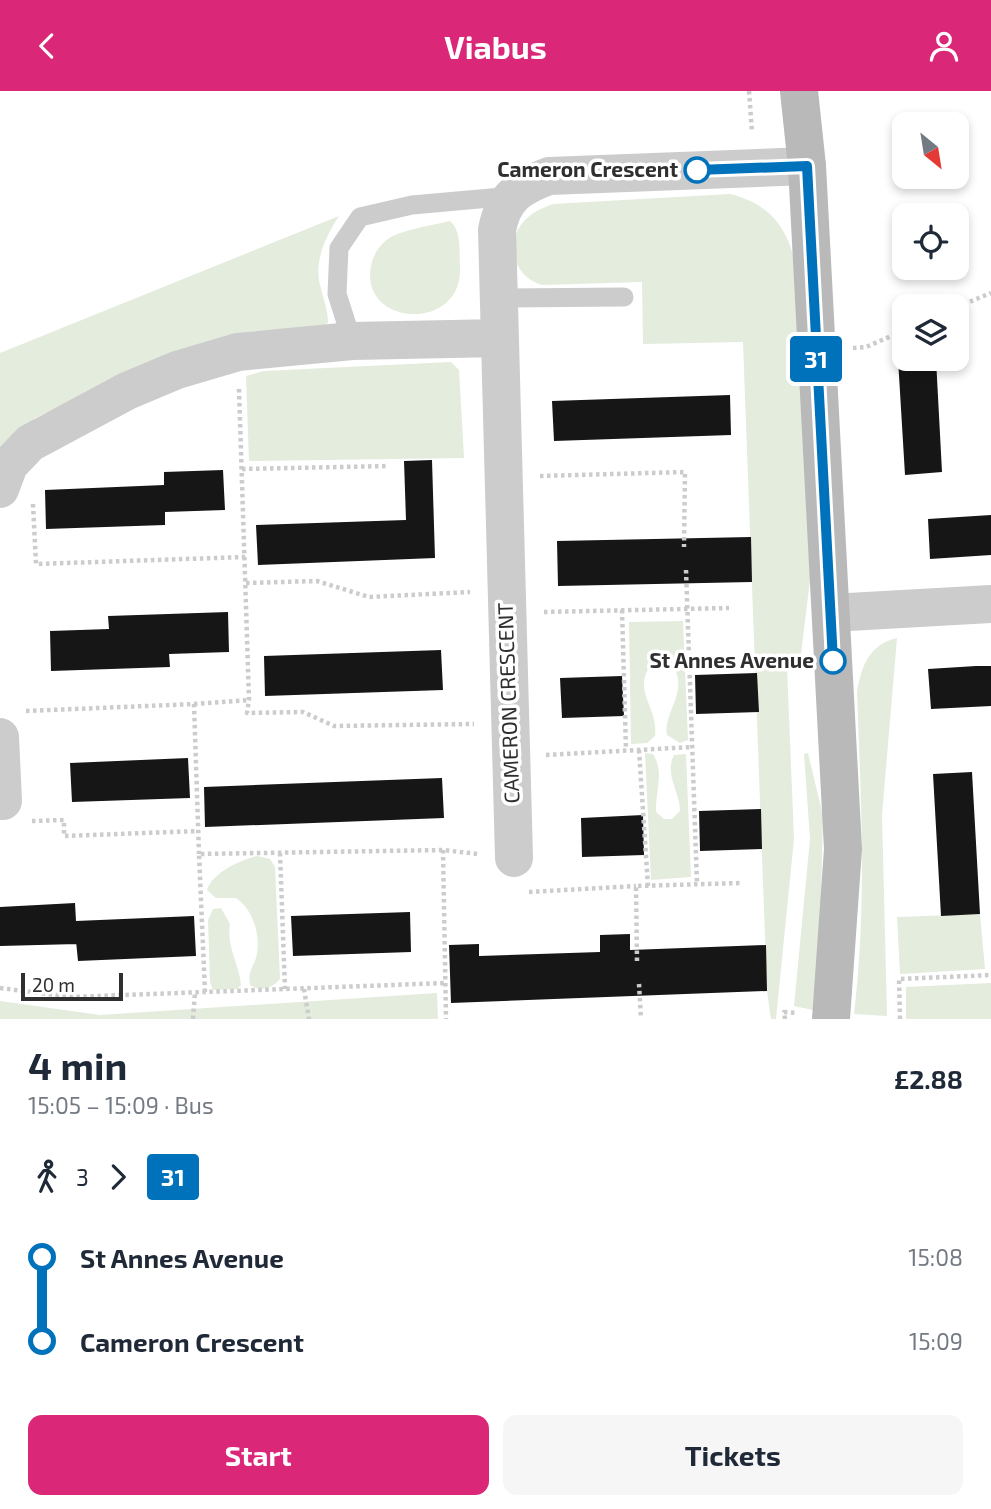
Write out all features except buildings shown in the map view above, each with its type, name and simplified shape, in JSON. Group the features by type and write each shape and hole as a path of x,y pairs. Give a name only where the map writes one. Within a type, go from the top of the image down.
{"street":[{"path":"799,91 807,166 843,849 831,1019"},
{"path":"512,195 529,183 549,176 807,166"},
{"name":"CAMERON CRESCENT","path":"512,195 501,211 497,230 513,858"},
{"path":"16,493 9,465 30,443 127,391 177,370 238,352 352,341 500,338"},
{"path":"831,613 991,604"},
{"path":"3,801 7,724"}],"lane":[{"path":"352,341 337,294 339,247 360,217 412,205 512,195"},
{"path":"499,298 624,297"}],"path":[{"path":"969,302 991,293"},
{"path":"815,352 866,347 892,336"},
{"path":"238,352 249,701 247,713 303,712 334,726 626,750 692,747"},
{"path":"242,469 389,466"},
{"path":"503,477 685,472 684,547"},
{"path":"16,493 36,564 245,557"},
{"path":"686,570 697,884"},
{"path":"246,583 317,581 369,597 622,610 729,608"},
{"path":"622,610 626,750"},
{"path":"7,724 194,704 249,701"},
{"path":"194,704 205,992"},
{"path":"639,750 648,886"},
{"path":"3,801 3,822 64,820 64,836 198,831"},
{"path":"199,854 443,851 513,858 510,893 742,883"},
{"path":"443,851 446,1019"},
{"path":"279,853 285,989"},
{"path":"636,886 638,961"},
{"path":"900,1019 900,979 991,975"},
{"path":"0,988 71,996 445,983"},
{"path":"639,984 641,1019"},
{"path":"304,989 309,1019"},
{"path":"193,1019 195,992"}],"green space":[{"path":"730,194 755,203 773,218 787,237 795,263 811,572 801,654 787,667 794,839 776,1019 771,1019 767,991 743,342 643,344 642,282 542,285 524,275 513,249 518,229 525,220 538,210 553,204"},
{"path":"339,216 326,240 319,266 328,323 321,327 254,331 56,408 35,418 0,454 0,353"},
{"path":"450,221 458,236 460,266 457,288 446,303 430,312 412,314 395,310 380,301 372,286 371,266 382,244 400,233"},
{"path":"451,362 459,370 464,458 249,461 246,376 264,371"},
{"path":"683,621 688,740 680,743 667,735 678,679 667,658 658,657 649,668 644,688 653,715 655,736 647,743 631,744 629,622"},
{"path":"897,638 882,815 887,1016 854,1014 862,893 857,692 868,657 880,645"},
{"path":"645,753 653,754 657,761 659,775 656,812 664,819 672,819 680,811 671,762 674,755 686,754 691,877 651,880"},
{"path":"808,753 823,816 819,983 813,1010 794,1006 810,839 804,754"},
{"path":"257,856 270,859 275,867 280,979 270,987 262,989 250,985 258,945 251,915 236,898 216,898 207,890 221,873 235,864"},
{"path":"221,908 230,924 231,947 241,985 237,989 213,990 210,982 208,920 213,909"},
{"path":"980,914 985,969 900,974 897,917"},
{"path":"991,983 991,1019 906,1019 906,987"},
{"path":"437,993 438,1019 0,1019 0,1001 100,1015"}],"bus line":[{"name":"31","path":"697,170 807,166 833,661"}],"place":[{"name":"Cameron Crescent","path":"697,170"},
{"name":"St Annes Avenue","path":"833,661"}]}
